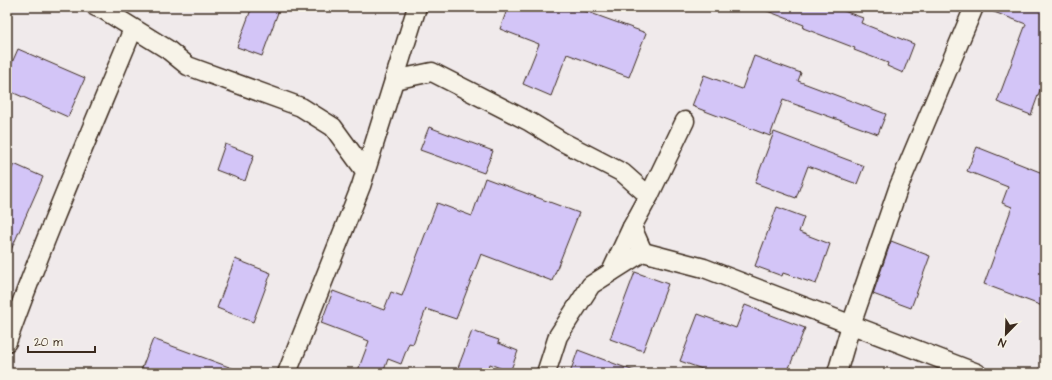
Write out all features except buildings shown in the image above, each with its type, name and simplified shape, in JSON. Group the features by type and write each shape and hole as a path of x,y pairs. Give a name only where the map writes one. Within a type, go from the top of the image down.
{"street":[{"path":"96,7 104,10 132,29 167,49 188,66 301,107 333,127 365,171"},
{"path":"288,373 365,171 418,7"},
{"path":"837,373 851,325 899,186 974,7"},
{"path":"7,342 23,298 132,29"},
{"path":"394,80 432,72 530,122 561,141 623,173 649,196"},
{"path":"611,272 632,226 649,196 685,121"},
{"path":"632,226 643,252"},
{"path":"546,373 558,336 591,285 643,252 704,268 977,373"}]}
